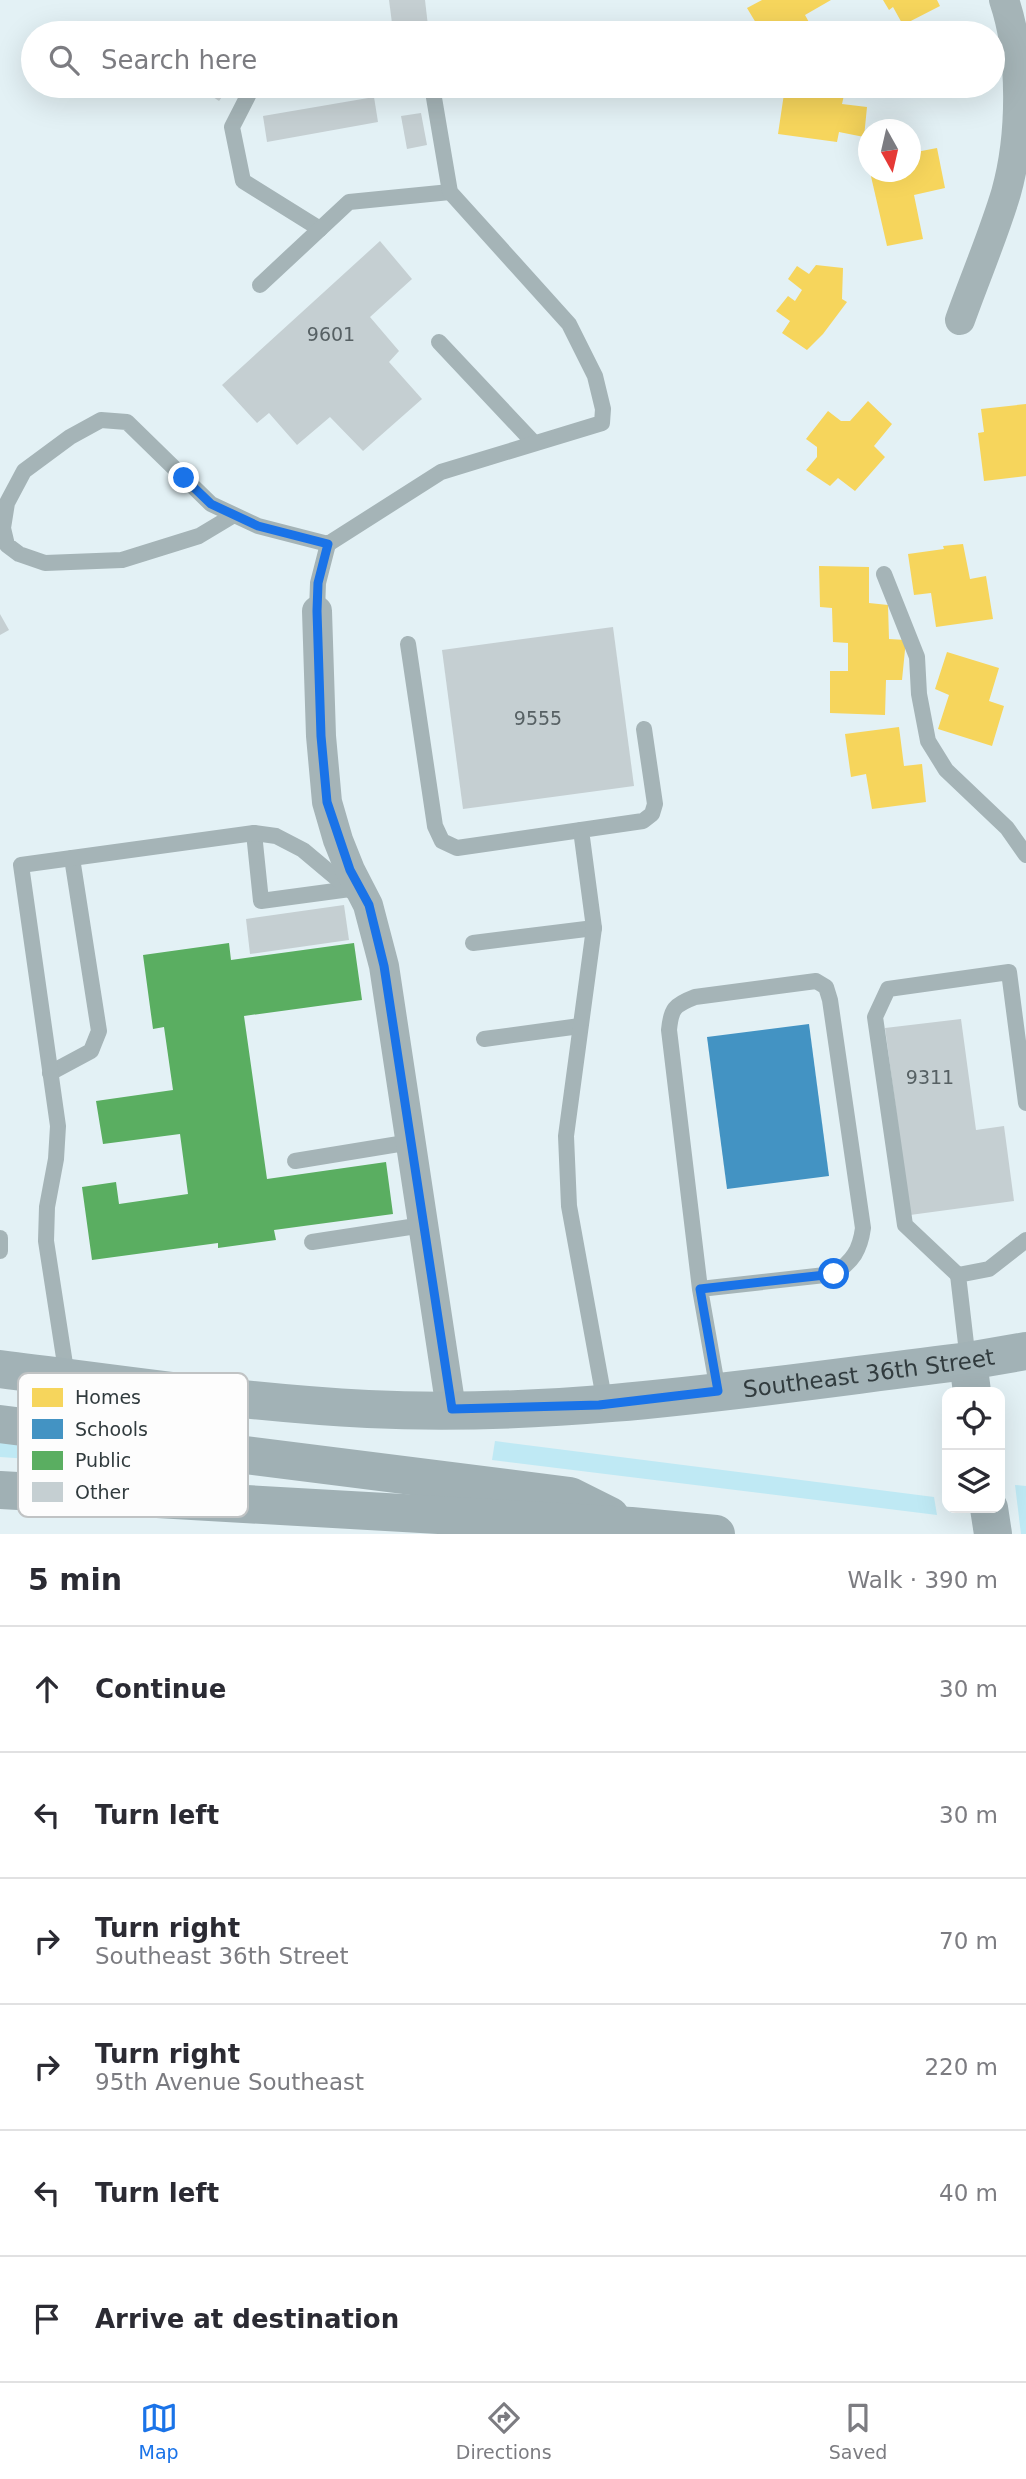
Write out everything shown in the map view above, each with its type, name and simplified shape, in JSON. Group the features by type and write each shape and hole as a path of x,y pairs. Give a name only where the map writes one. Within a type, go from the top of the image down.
{"highway":[{"path":"0,1424 18,1426"},
{"path":"248,1455 570,1496 631,1526"},
{"path":"0,1490 18,1491"},
{"path":"248,1504 631,1526 716,1534"}],"street":[{"path":"960,320 1006,192 1017,129 1016,58 1004,0"},
{"path":"317,611 321,736 327,802 384,966 452,1409"},
{"name":"Southeast 36th Street","path":"248,1399 369,1409 606,1404 718,1391 970,1377 1026,1351"},
{"name":"Southeast 36th Street","path":"0,1369 34,1373"},
{"path":"990,1513 993,1534"}],"lane":[{"path":"247,98 232,127 243,181 320,229"},
{"path":"317,611 318,583 328,544 441,472 602,423 603,409 596,376 569,324 450,192 434,98"},
{"path":"260,285 349,202 450,192"},
{"path":"439,342 534,443"},
{"path":"234,515 199,536 122,559 45,564 19,554 7,545 3,528 6,503 24,471 70,437 102,420 127,422 211,504 258,526 328,544"},
{"path":"884,574 917,657 919,694 929,740 946,770 1007,828 1026,855"},
{"path":"408,644 435,826 442,841 457,848 643,821 652,814 655,804 644,729"},
{"path":"581,830 594,929 566,1136 566,1174 569,1206 606,1404"},
{"path":"66,1373 46,1241 47,1207 57,1159 58,1126 21,865 254,832 276,836 303,850 359,897"},
{"path":"254,832 261,901 359,897"},
{"path":"50,1073 91,1051 99,1031 72,858"},
{"path":"473,943 594,929"},
{"path":"970,1377 958,1275 905,1225 875,1017 888,989 1009,972 1026,1103"},
{"path":"700,1289 834,1274 849,1263 860,1248 863,1228 830,999 826,987 816,981 695,997 680,1002 671,1012 669,1030 700,1289 718,1391"},
{"path":"484,1038 580,1026"},
{"path":"295,1161 411,1142"},
{"path":"312,1242 423,1225"},
{"path":"958,1275 989,1269 1026,1240"}],"shaded area":[{"path":"0,1436 18,1439 18,1458 0,1457"},
{"path":"495,1441 934,1497 937,1515 492,1460"},
{"path":"1015,1485 1026,1486 1026,1534 1021,1534"}],"building: Homes":[{"path":"762,0 831,0 805,15 808,21 755,21 747,8"},
{"path":"883,0 937,0 940,6 911,21 901,21 893,7 889,10"},
{"path":"783,98 843,98 842,104 867,107 866,119 858,119 858,136 839,132 837,142 778,134"},
{"path":"937,148 945,188 914,195 923,239 887,246 872,182 921,182 921,151"},
{"path":"816,265 843,268 842,299 847,302 807,350 782,333 790,321 776,311 788,296 795,301 802,290 788,279 797,266 809,274"},
{"path":"868,401 892,424 874,446 885,457 855,491 838,478 830,486 806,470 817,457 817,447 806,439 828,411 841,421 850,421"},
{"path":"1026,404 1026,476 984,481 978,433 984,432 981,409"},
{"path":"963,544 970,579 986,576 993,619 936,627 931,593 914,595 908,554"},
{"path":"819,566 869,567 869,603 888,605 889,639 906,640 902,680 886,680 885,715 830,713 830,671 848,671 848,643 833,642 832,608 820,607"},
{"path":"947,652 999,668 989,701 1004,706 992,746 938,729 949,695 935,689"},
{"path":"899,727 904,766 922,764 926,802 872,809 866,774 851,777 845,734"}],"building: Schools":[{"path":"809,1024 829,1176 727,1189 707,1037"}],"building: Public":[{"path":"229,943 231,960 354,943 362,1000 244,1016 267,1179 386,1162 393,1214 274,1230 276,1240 218,1248 218,1243 92,1260 82,1187 116,1182 119,1204 188,1194 180,1134 103,1144 96,1101 173,1090 164,1027 153,1029 143,955"}],"building: Other":[{"path":"389,0 425,0 427,21 392,21"},
{"path":"374,98 378,122 267,142 263,116"},
{"path":"421,113 427,145 407,149 401,116"},
{"path":"380,241 412,279 370,317 399,351 389,362 422,399 363,451 330,417 297,445 269,413 257,423 222,385"},
{"path":"0,614 9,630 0,635"},
{"path":"613,627 634,786 463,809 442,650"},
{"path":"344,905 349,940 250,954 246,919"},
{"path":"961,1019 976,1130 1004,1126 1014,1201 910,1215 885,1028"}],"route":[{"path":"184,478 211,504 258,526 328,544 318,583 317,611 318,681 327,802 350,870 369,905 384,966 452,1409 599,1405 718,1391 700,1289 834,1274"}]}
